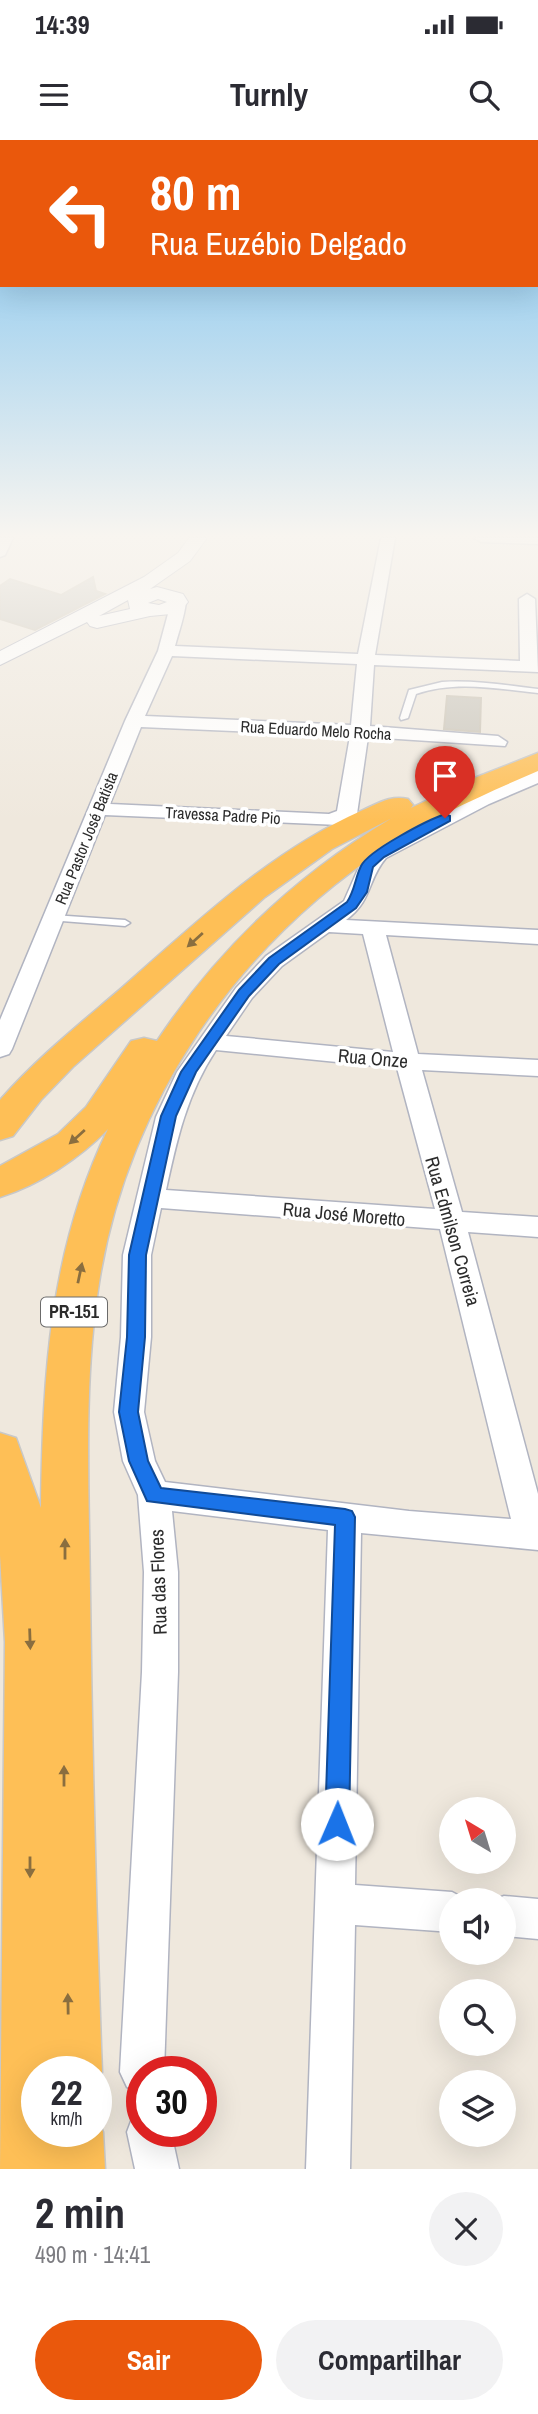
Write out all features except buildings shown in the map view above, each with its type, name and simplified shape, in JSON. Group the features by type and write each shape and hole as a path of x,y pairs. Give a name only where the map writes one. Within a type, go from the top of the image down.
{"highway":[{"name":"PR-151","path":"0,1126 49,1070 276,871 323,840 362,819 439,791 538,748"},
{"name":"PR-151","path":"70,2056 63,1781 66,1388 74,1311 90,1223 109,1168 131,1119 196,1033 247,944 324,876 429,810 538,761"},
{"name":"PR-151","path":"15,1188 72,1143 99,1116 186,989 222,945 254,914 309,869 359,836 439,791"},
{"name":"PR-151","path":"15,1188 77,1167 98,1150 153,1061 196,1033"},
{"path":"0,1452 17,1507 27,1570 31,1642 30,2169"},
{"path":"71,2147 72,2169"}],"street":[{"path":"6,656 65,633"},
{"path":"6,656 66,633"},
{"name":"Rua Pastor José Batista","path":"0,1049 134,721 166,651 170,633"},
{"path":"347,814 372,633"},
{"path":"166,651 533,667 530,633"},
{"name":"Rua Eduardo Melo Rocha","path":"134,721 498,742"},
{"name":"Rua das Flores","path":"143,2056 160,1672 161,1572 154,1495 139,1461 129,1412 136,1337 137,1255 169,1116 189,1072 196,1033 244,993 274,961 352,905 361,892 367,866 379,854 482,800 538,776"},
{"name":"Travessa Padre Pio","path":"98,809 329,820 339,819 347,814"},
{"path":"324,925 538,937"},
{"name":"Rua Edmilson Correia","path":"373,928 406,1061 535,1535"},
{"name":"Rua Onze","path":"196,1033 406,1061 538,1068"},
{"name":"Rua José Moretto","path":"149,1198 538,1227"},
{"path":"154,1495 535,1535"},
{"path":"328,2169 345,1517"},
{"path":"335,1904 439,1912"},
{"path":"516,1917 538,1919"},
{"path":"151,2147 157,2169"}],"lane":[{"path":"404,718 412,692 425,686 454,684 538,691"},
{"path":"53,918 125,923"}],"route":[{"path":"337,1824 345,1517 154,1495 139,1461 129,1412 136,1337 137,1255 156,1162 169,1116 189,1072 208,1042 244,993 274,961 352,905 361,892 367,866 379,854 445,818"}]}
